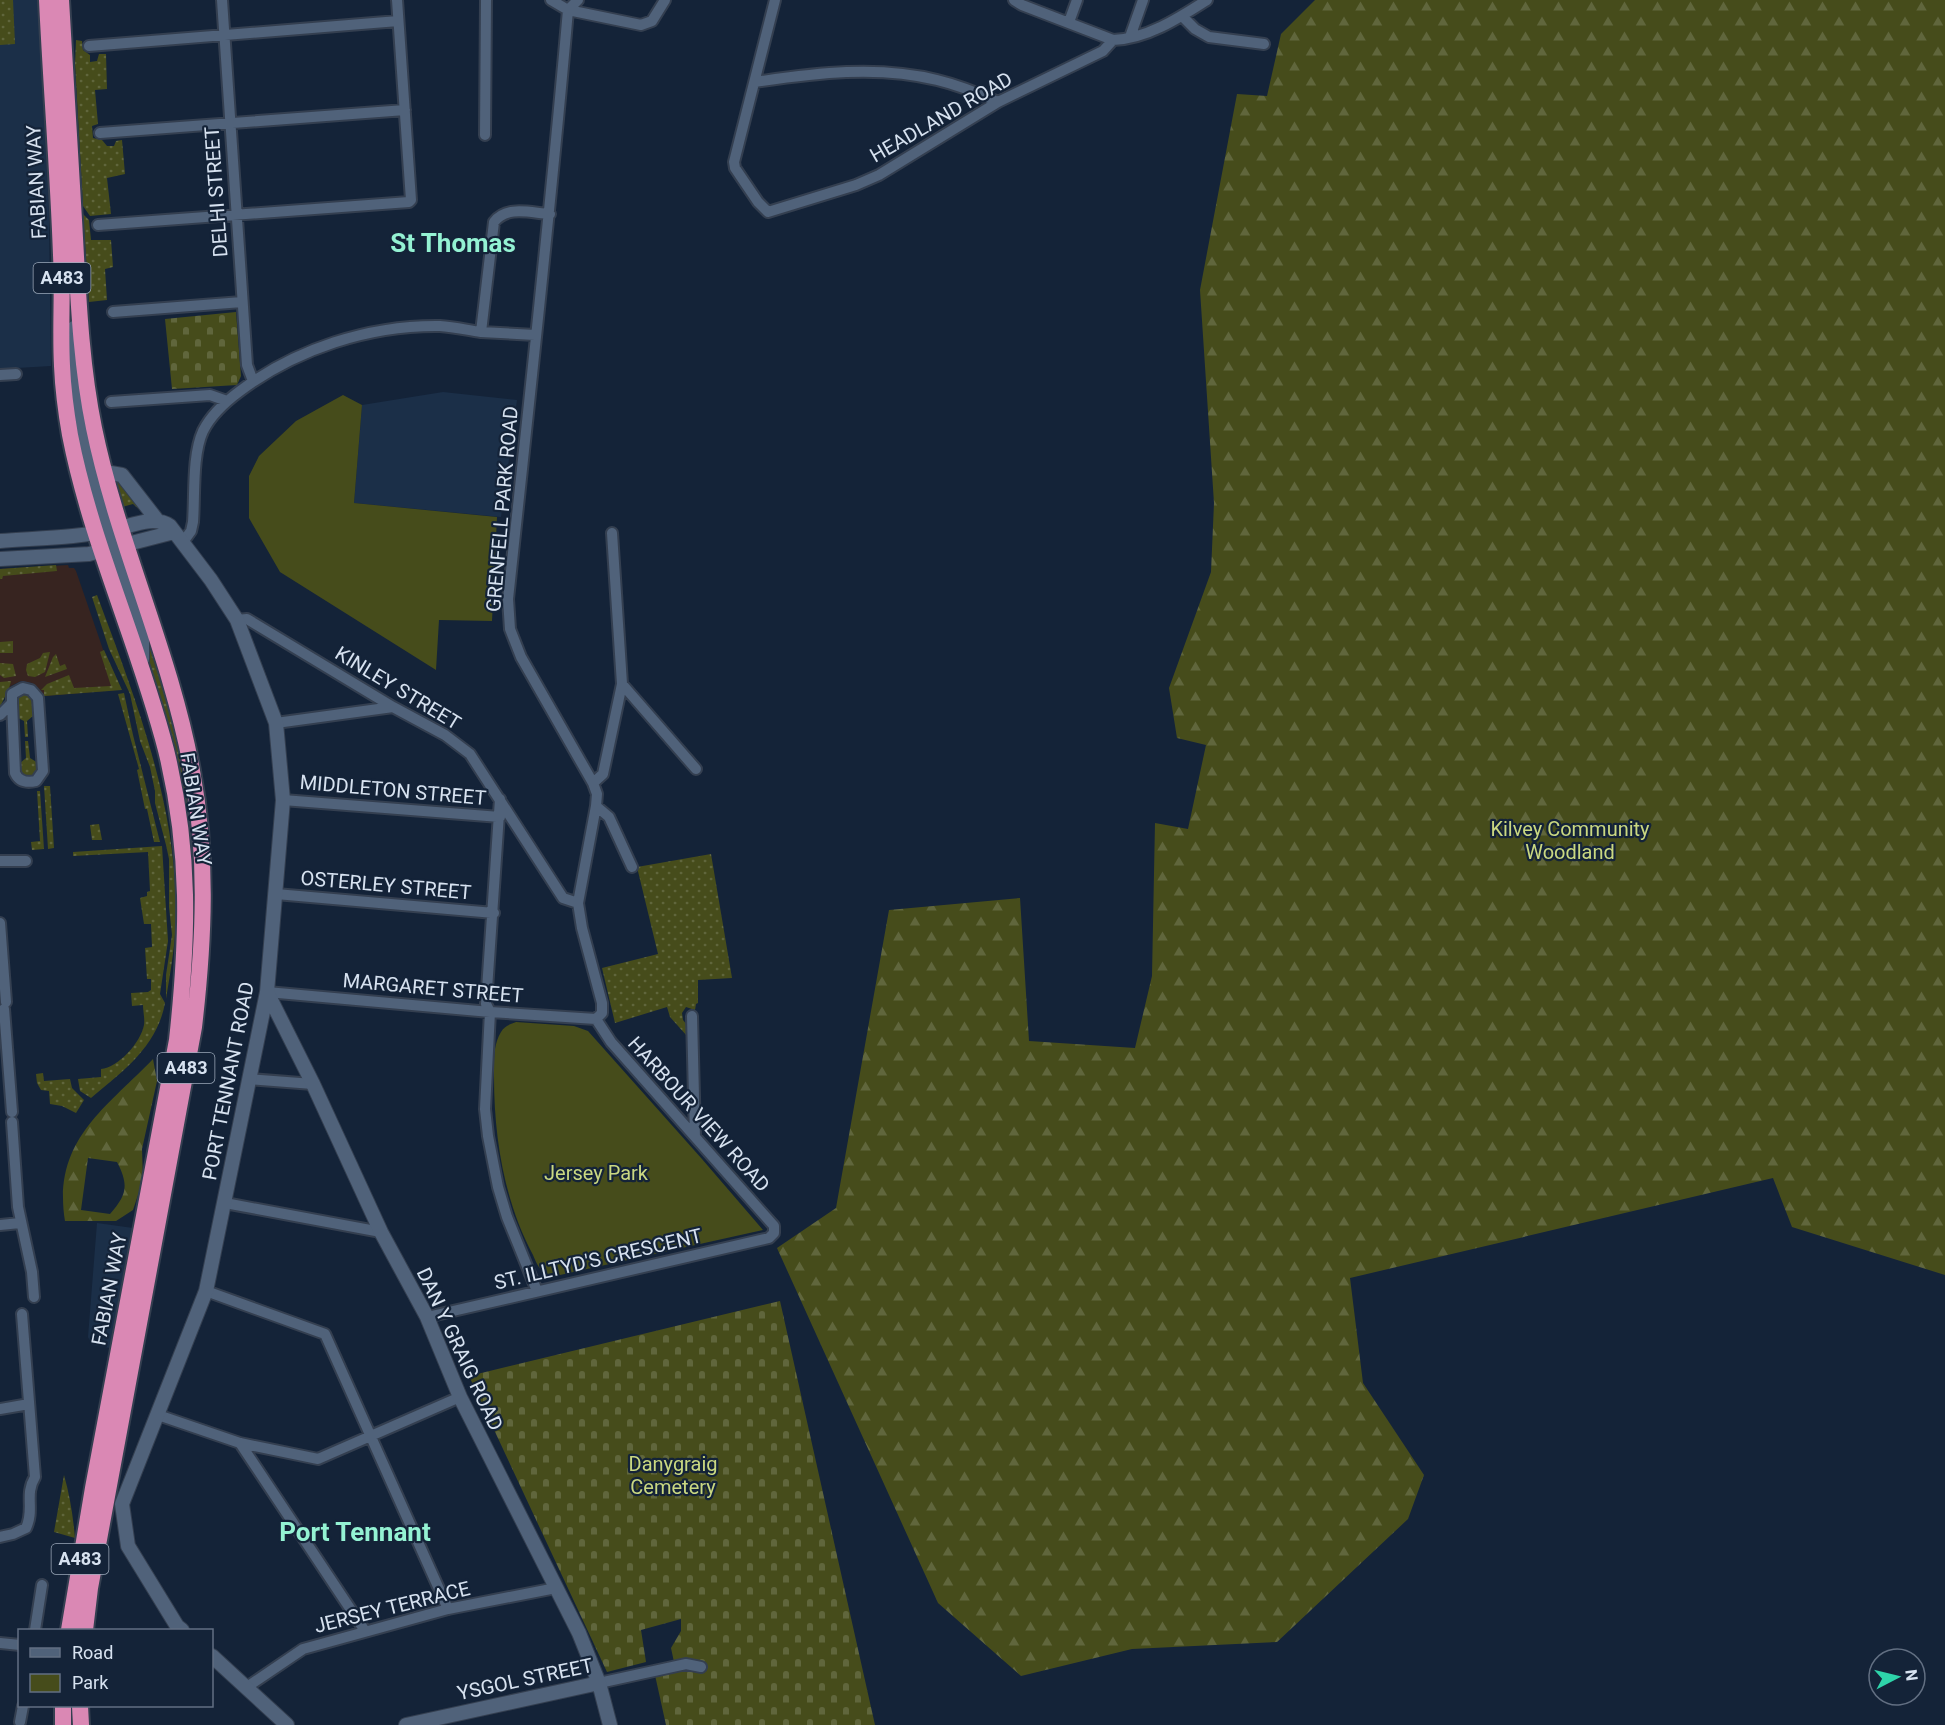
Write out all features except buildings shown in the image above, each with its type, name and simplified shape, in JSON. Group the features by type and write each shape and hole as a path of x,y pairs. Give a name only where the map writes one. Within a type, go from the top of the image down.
{"highway":[{"name":"FABIAN WAY","path":"47,0 62,255 63,385 79,479 111,539 159,644 192,770 202,862 202,948 194,1027 94,1566 85,1629"},
{"name":"FABIAN WAY","path":"62,0 78,291 86,382 105,472 111,539 142,669 164,742 179,817 187,912 183,992 177,1041 69,1629"},
{"path":"63,1707 63,1725"},
{"path":"81,1707 81,1725"}],"street":[{"name":"DELHI STREET","path":"222,0 247,365 253,381"},
{"path":"98,225 409,202 411,200 397,0"},
{"path":"485,135 486,0"},
{"path":"551,0 568,10 641,25 652,21 665,0"},
{"path":"568,10 578,0"},
{"path":"776,0 755,82 804,75 857,72 894,74 936,79 998,102"},
{"path":"1014,0 1069,22 1123,39 1157,29 1207,0"},
{"path":"1069,22 1077,0"},
{"path":"1123,39 1143,0"},
{"name":"GRENFELL PARK ROAD","path":"568,10 550,214 508,599 510,629 521,657 593,783 597,794 578,903 582,928 602,1003 602,1013 596,1019"},
{"path":"1182,16 1195,29 1209,37 1264,45"},
{"path":"89,46 398,21"},
{"name":"HEADLAND ROAD","path":"755,82 734,162 735,168 758,202 768,212 856,185 879,175 998,102 1123,39"},
{"path":"100,133 405,110"},
{"path":"481,332 494,222 499,215 507,211 550,214"},
{"path":"78,291 73,365 86,449 111,539"},
{"path":"113,312 242,302"},
{"path":"0,541 178,537 191,531 198,449 203,431 227,401 253,381 282,364 315,349 391,329 441,326 481,332 535,335"},
{"path":"0,375 16,374"},
{"path":"111,402 210,395 227,401"},
{"name":"PORT TENNANT ROAD","path":"105,472 122,475 157,520 163,521 178,537 211,580 237,620 276,723 283,800 267,992 206,1291 122,1504 128,1546 181,1629"},
{"path":"0,559 111,539 157,520"},
{"path":"593,783 603,774 622,684 612,533"},
{"name":"KINLEY STREET","path":"237,620 247,619 393,707 445,735 470,754 563,898 578,903"},
{"path":"622,684 696,769"},
{"path":"23,688 31,690 38,698 43,771 36,781 29,783 17,778 15,773 12,703 12,694 23,688"},
{"path":"0,715 12,703"},
{"path":"276,723 393,707"},
{"path":"0,722 13,732"},
{"path":"500,799 486,1004 490,1012 485,1109 498,1187 507,1217 537,1292"},
{"name":"MIDDLETON STREET","path":"283,800 500,817"},
{"path":"596,806 609,817 632,867"},
{"path":"0,861 26,861"},
{"name":"OSTERLEY STREET","path":"276,894 494,913"},
{"path":"0,923 20,1223 32,1272 34,1297"},
{"name":"MARGARET STREET","path":"267,992 596,1019"},
{"name":"DAN Y GRAIG ROAD","path":"267,992 313,1084 381,1232 427,1317 460,1397 556,1588 600,1683 610,1725"},
{"path":"692,1016 695,1137"},
{"name":"HARBOUR VIEW ROAD","path":"596,1019 611,1042 774,1226 774,1233"},
{"path":"249,1079 313,1084"},
{"path":"225,1203 381,1232"},
{"path":"0,1225 20,1223"},
{"name":"ST. ILLTYD'S CRESCENT","path":"427,1317 769,1238 774,1233"},
{"path":"206,1291 325,1334 448,1609"},
{"path":"0,1537 26,1528 31,1518 29,1487 34,1477 22,1314"},
{"path":"158,1415 240,1443 318,1459 460,1397"},
{"path":"0,1409 29,1404"},
{"path":"240,1443 365,1631"},
{"path":"35,1629 42,1586"},
{"name":"JERSEY TERRACE","path":"247,1687 303,1649 448,1609 556,1588"},
{"path":"0,1642 18,1646"},
{"path":"213,1657 287,1725"},
{"name":"YSGOL STREET","path":"406,1725 686,1664 700,1667"},
{"path":"20,1722 23,1707"}],"shaded area":[{"path":"0,0 46,0 51,366 0,369"},
{"path":"443,392 517,400 501,517 354,503 362,405"},
{"path":"68,565 76,571 117,690 44,696 32,683 21,681 5,692 0,707 0,569"},
{"path":"97,1223 133,1228 110,1348 92,1345 88,1337"}],"green space":[{"path":"0,0 13,0 15,44 0,45"},
{"name":"Kilvey Community Woodland","path":"1315,0 1945,0 1945,1275 1792,1227 1773,1178 1350,1278 1363,1383 1424,1475 1408,1519 1277,1642 1132,1649 1021,1676 938,1603 777,1248 836,1208 889,910 1020,898 1029,1041 1135,1048 1152,976 1155,823 1188,829 1206,745 1177,738 1169,688 1211,572 1214,503 1200,290 1237,94 1267,96 1281,34"},
{"path":"76,40 82,41 83,50 90,55 90,62 97,61 99,54 106,54 107,89 95,90 98,124 92,126 93,138 102,140 107,146 114,146 116,141 122,140 125,174 107,178 111,214 90,216 83,206 75,64"},
{"path":"83,214 89,220 91,240 111,240 113,267 105,269 107,300 89,302"},
{"path":"236,312 241,376 237,385 172,389 165,319"},
{"path":"343,395 362,405 354,503 497,517 492,621 439,620 436,670 280,572 249,518 249,476 259,456 296,421"},
{"path":"118,477 143,513 133,504 122,507 114,479"},
{"path":"56,565 57,571 3,576 0,579 0,569"},
{"path":"133,579 169,693 195,826 199,937 126,1346 192,937"},
{"path":"97,595 150,746 168,824 174,864 176,916 166,999 166,975 172,935 169,907 169,859 155,803 150,767 140,741 130,694 109,649 92,597"},
{"path":"13,641 13,653 0,653 0,642"},
{"path":"104,650 122,690 44,696 44,690 41,690 47,684 69,675 74,688 111,686 100,652"},
{"path":"50,652 45,672 35,677 28,676 27,664 40,658 43,653"},
{"path":"56,654 60,666 65,664 67,669 45,677 53,657"},
{"path":"0,663 13,664 16,676 4,678 0,675"},
{"path":"11,681 8,690 0,707 0,682"},
{"path":"22,693 27,694 33,700 34,715 27,721 28,737 25,737 24,721 16,717 16,698"},
{"path":"124,693 160,842 154,842 147,809 145,809 137,770 139,769 118,694"},
{"path":"25,741 28,741 30,758 38,763 38,770 31,777 26,777 21,772 19,764 26,758"},
{"path":"44,786 50,786 54,848 48,849"},
{"path":"37,791 40,791 44,849 32,850 31,842 40,841"},
{"path":"99,824 102,840 92,840 90,825"},
{"path":"162,846 168,941 160,994 165,1003 161,1019 155,1033 137,1057 91,1098 80,1091 78,1079 101,1077 101,1069 114,1064 134,1046 144,1025 143,1005 132,1006 131,993 151,990 151,979 147,979 145,948 152,947 151,924 144,924 140,898 147,896 147,892 150,891 148,852 73,856 73,852"},
{"path":"711,854 732,978 698,980 698,1003 695,1010 686,1007 682,1013 687,1025 687,1036 670,1017 667,1007 615,1023 602,968 658,954 637,867"},
{"name":"Jersey Park","path":"516,1022 574,1026 588,1031 763,1230 560,1275 542,1271 523,1234 508,1191 496,1123 495,1048 502,1030"},
{"path":"153,1059 157,1081 142,1149 143,1180 133,1210 116,1221 65,1221 63,1193 67,1169 74,1148 101,1111","holes":["88,1158 117,1162 125,1184 123,1195 116,1207 110,1214 81,1210"]},
{"path":"43,1073 44,1081 70,1079 72,1088 84,1100 76,1113 62,1106 50,1104 49,1091 41,1090 37,1083 36,1074"},
{"name":"Danygraig Cemetery","path":"780,1301 875,1725 666,1725 653,1666 674,1662 671,1648 681,1631 681,1619 641,1630 646,1662 607,1672 469,1376"},
{"path":"64,1475 71,1506 75,1538 54,1532"}],"district":[{"name":"St Thomas","path":"453,243"},
{"name":"Port Tennant","path":"355,1532"}]}
